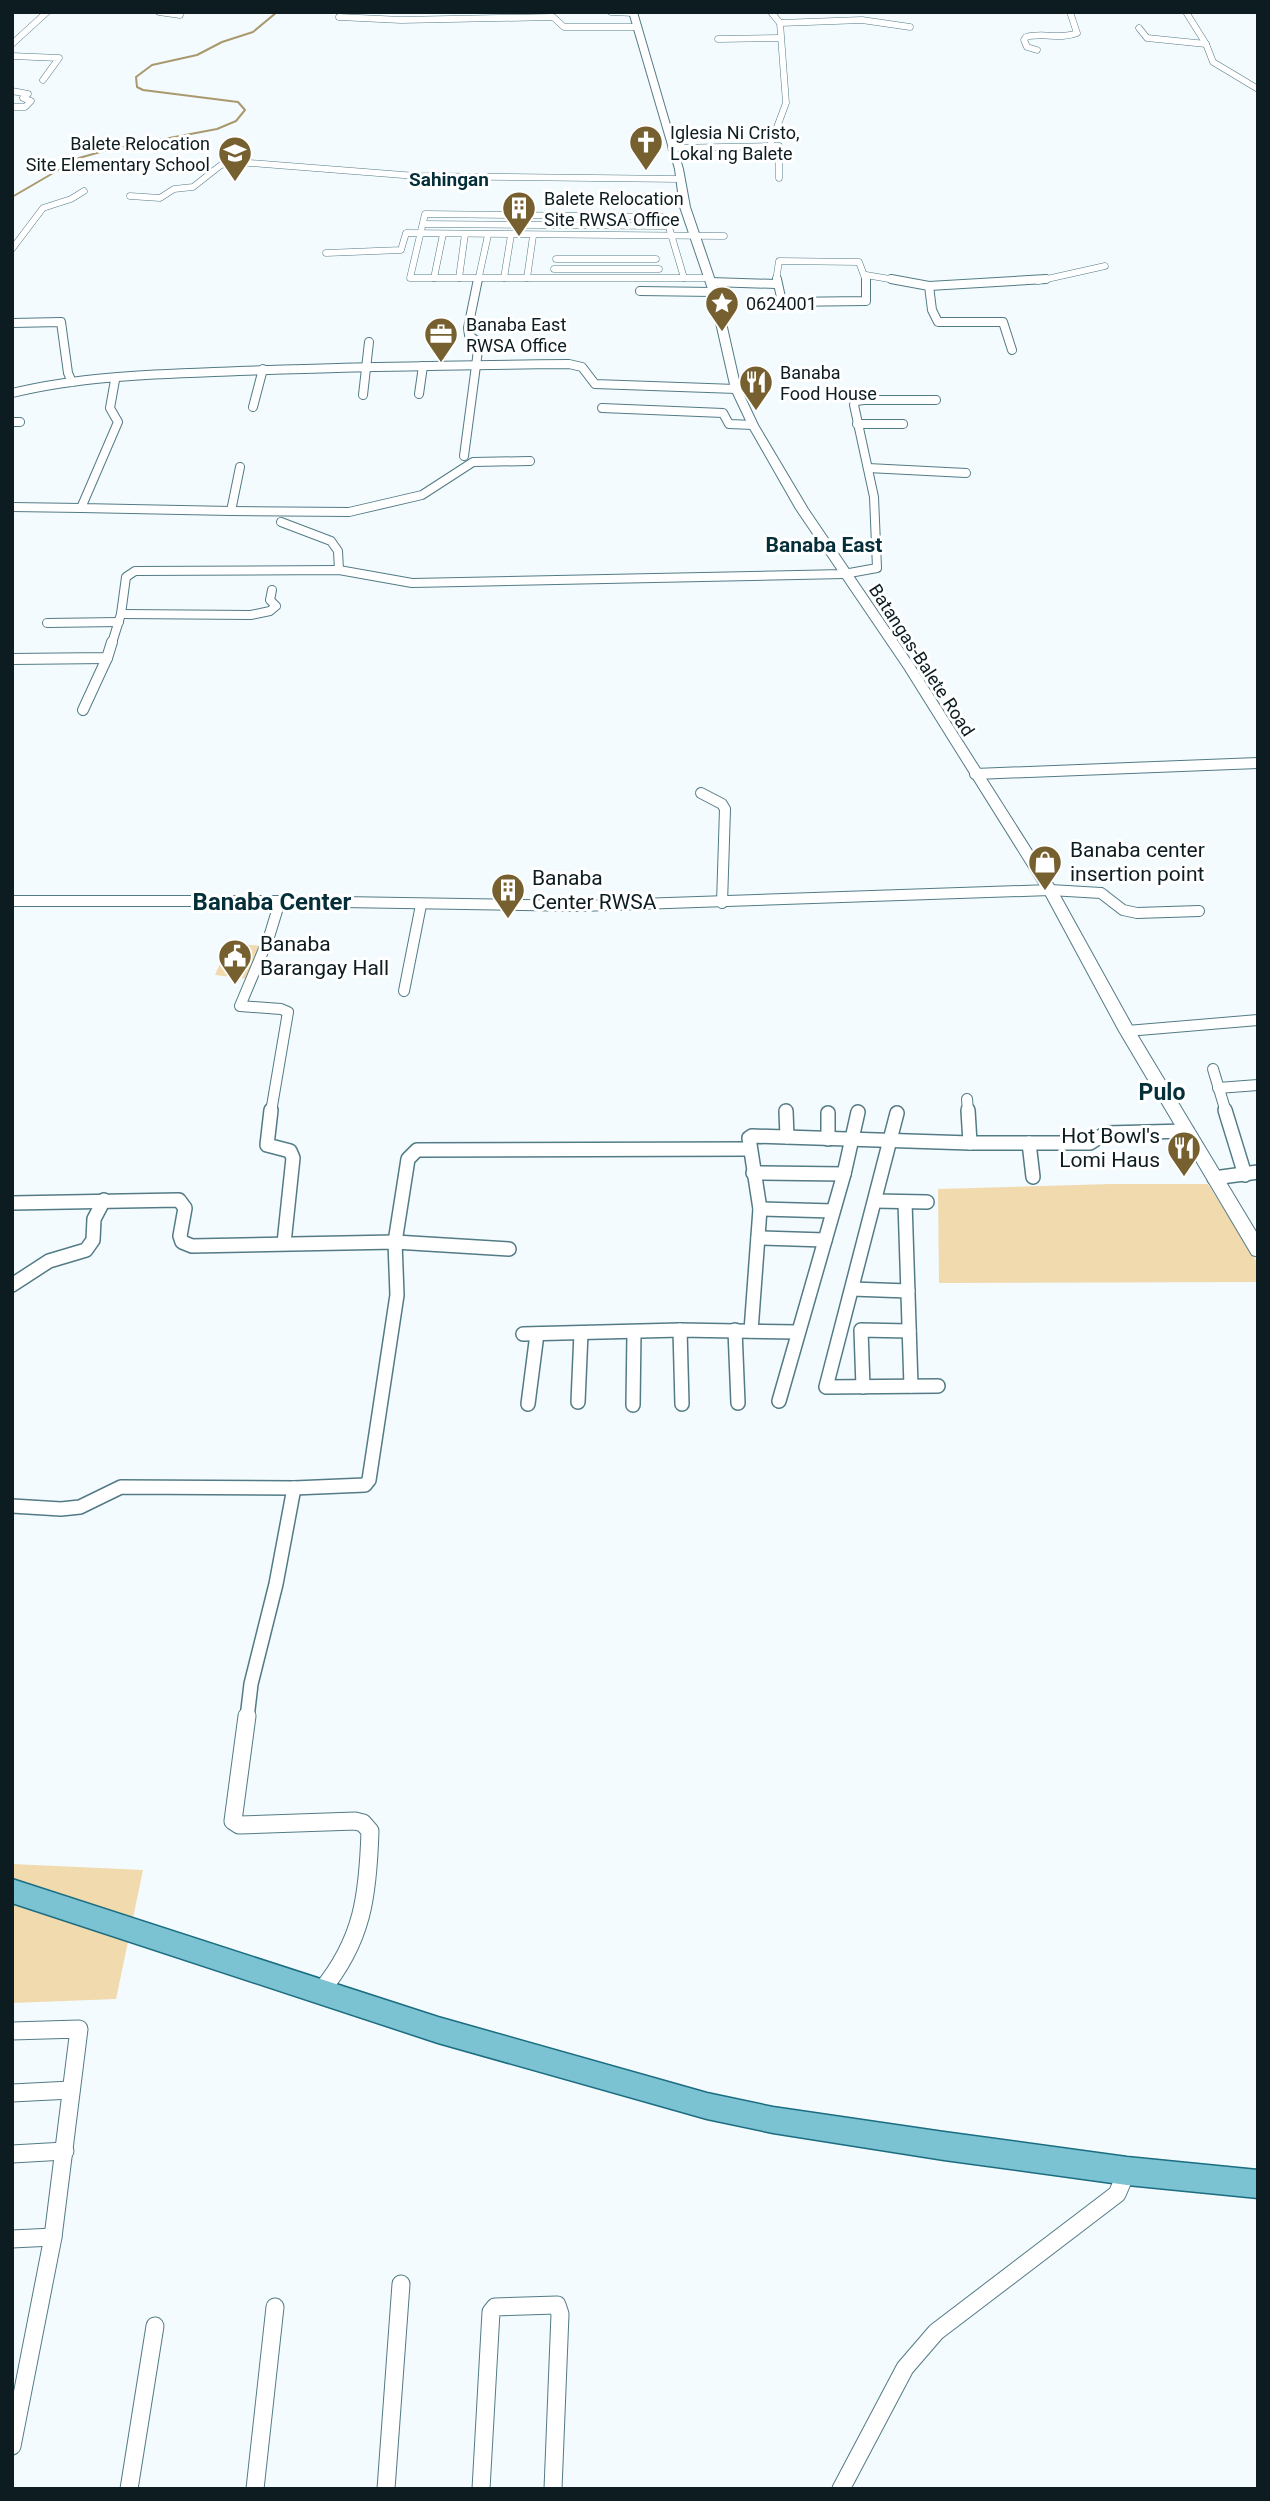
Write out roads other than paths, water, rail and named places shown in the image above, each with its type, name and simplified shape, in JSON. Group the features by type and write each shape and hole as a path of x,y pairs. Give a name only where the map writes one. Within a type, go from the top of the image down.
{"main road":[{"name":"Batangas-Balete Road","path":"635,18 680,179 685,207 712,284 736,389 753,425 845,575 910,668 1050,890 1127,1031 1258,1250"},
{"path":"12,1891 438,2030 706,2106 773,2120 1127,2171 1258,2184"}],"street":[{"path":"12,44 47,12"},
{"path":"159,12 180,15"},
{"path":"611,12 635,18"},
{"path":"770,146 786,103 780,23 771,12"},
{"path":"1037,50 1025,45 1026,37 1034,34 1069,36 1077,33 1070,12"},
{"path":"1186,12 1206,44 1213,62 1258,89"},
{"path":"339,17 401,20 553,17 564,27 635,18"},
{"path":"780,23 862,20 910,27"},
{"path":"1139,28 1147,38 1206,44"},
{"path":"718,39 780,38"},
{"path":"12,56 58,57 44,80"},
{"path":"12,107 24,107 31,102 23,98 27,94 24,92 13,92"},
{"path":"671,148 779,146 779,178"},
{"path":"130,196 160,198 174,189 194,186 221,165 237,162 416,176 680,179"},
{"path":"12,249 43,208 71,199 84,191"},
{"path":"684,278 666,217 425,214 410,278 684,278 712,284"},
{"path":"552,278 560,216"},
{"path":"423,224 669,226"},
{"path":"326,253 401,250 406,233 724,236"},
{"path":"434,278 443,234"},
{"path":"459,278 466,234"},
{"path":"464,456 479,343 469,335 468,328 488,235"},
{"path":"504,278 511,235"},
{"path":"527,278 533,236"},
{"path":"650,236 662,279"},
{"path":"556,259 656,259"},
{"path":"779,261 859,262 866,275 866,301 782,302 776,284 779,261"},
{"path":"866,275 929,286 1039,281 1105,266"},
{"path":"554,269 659,269"},
{"path":"640,291 712,284 776,284"},
{"path":"929,286 932,310 938,322 1003,322 1012,350"},
{"path":"12,323 61,322 68,373 72,382"},
{"path":"363,395 369,342"},
{"path":"12,393 49,384 183,373 365,366 579,365 594,384 602,386 736,389"},
{"path":"419,394 423,366"},
{"path":"253,407 263,369"},
{"path":"81,508 117,424 110,408 115,380"},
{"path":"83,710 107,658 120,618 126,577 135,571 339,570 412,583 845,575 872,571 877,568 875,509 854,405 856,401 936,400"},
{"path":"602,408 723,413 729,424 753,425"},
{"path":"857,424 903,424"},
{"path":"12,507 349,512 422,495 473,462 530,461"},
{"path":"231,511 240,467"},
{"path":"868,468 966,473"},
{"path":"281,522 303,533 332,540 337,546 340,558 339,570"},
{"path":"47,624 120,618 257,614 276,606 270,600 272,590"},
{"path":"12,659 107,658"},
{"path":"975,774 1258,763"},
{"path":"701,793 722,804 725,809 722,904"},
{"path":"12,901 280,901 580,906 722,904 1050,890 1101,893 1123,910 1138,913 1199,911"},
{"path":"280,901 270,937 240,1006 281,1009 288,1012 267,1145 290,1151 293,1158 284,1243"},
{"path":"404,991 421,905"},
{"path":"1127,1031 1258,1020"},
{"path":"1213,1069 1251,1173 1214,1178"},
{"path":"1219,1088 1258,1085"},
{"path":"967,1099 970,1143"},
{"path":"786,1111 787,1137"},
{"path":"828,1112 828,1139"},
{"path":"779,1401 844,1174 858,1112"},
{"path":"897,1113 826,1387 938,1386"},
{"path":"751,1331 760,1209 749,1149 749,1138 752,1136 970,1143 1090,1143 1106,1133 1187,1130"},
{"path":"1029,1143 1033,1177"},
{"path":"12,1506 77,1508 93,1503 106,1490 121,1487 294,1488 365,1485 369,1480 397,1295 395,1242 408,1159 417,1150 550,1148 632,1152 749,1149"},
{"path":"753,1173 844,1174"},
{"path":"12,1285 49,1261 86,1250 93,1240 91,1228 94,1217 104,1200"},
{"path":"12,1203 179,1200 184,1208 180,1236 183,1242 192,1246 395,1242 509,1249"},
{"path":"875,1201 927,1202"},
{"path":"905,1202 911,1386"},
{"path":"760,1209 833,1211"},
{"path":"758,1238 825,1240"},
{"path":"852,1289 908,1290"},
{"path":"528,1404 530,1334 680,1330 798,1332"},
{"path":"680,1330 682,1404"},
{"path":"736,1330 738,1403"},
{"path":"863,1387 861,1330 909,1331"},
{"path":"578,1402 581,1333"},
{"path":"633,1405 634,1333"},
{"path":"294,1488 276,1584 251,1684 233,1821 239,1825 355,1821 363,1823 370,1831 368,1882 361,1921 347,1956 321,1991"},
{"path":"12,2031 79,2029 53,2237 12,2446"},
{"path":"12,2092 71,2090"},
{"path":"12,2154 65,2151"},
{"path":"841,2489 905,2368 936,2332 1117,2194 1127,2171"},
{"path":"12,2239 53,2237"},
{"path":"386,2489 401,2284"},
{"path":"481,2489 491,2312 495,2307 557,2305 560,2314 552,2489"},
{"path":"255,2489 275,2307"},
{"path":"129,2489 155,2326"}],"waterway":[{"path":"12,197 79,158 111,149 217,129 236,121 245,110 238,102 143,90 137,87 136,77 152,65 197,55 222,42 253,32 277,12"}],"place":[{"name":"Iglesia Ni Cristo, Lokal ng Balete","path":"646,172"},
{"name":"Balete Relocation Site Elementary School","path":"235,183"},
{"name":"Balete Relocation Site RWSA Office","path":"519,238"},
{"name":"0624001","path":"722,333"},
{"name":"Banaba East RWSA Office","path":"441,364"},
{"name":"Banaba Food House","path":"756,412"},
{"name":"Banaba center insertion point","path":"1045,892"},
{"name":"Banaba Center RWSA","path":"508,920"},
{"name":"Banaba Barangay Hall","path":"235,986"},
{"name":"Hot Bowl's Lomi Haus","path":"1184,1178"}],"district":[{"name":"Sahingan","path":"449,179"},
{"name":"Banaba East","path":"824,545"},
{"name":"Banaba Center","path":"272,902"},
{"name":"Pulo","path":"1162,1092"}]}
